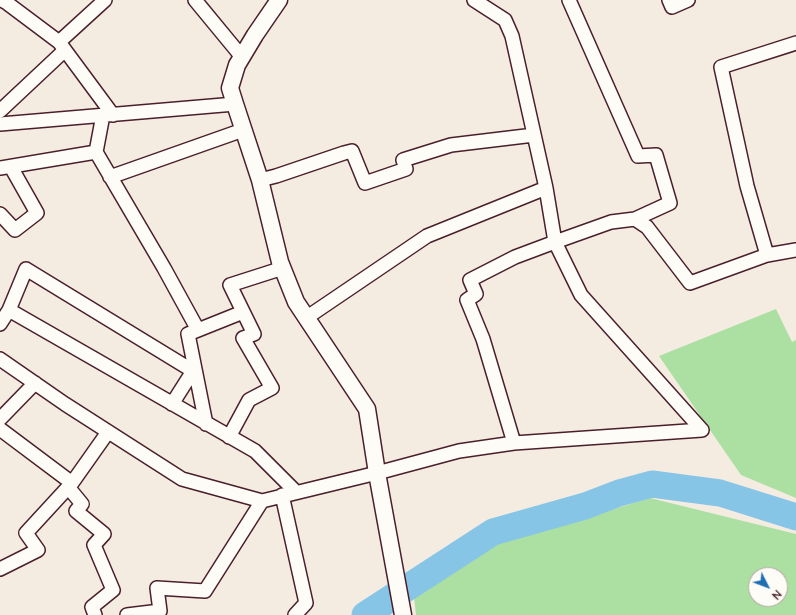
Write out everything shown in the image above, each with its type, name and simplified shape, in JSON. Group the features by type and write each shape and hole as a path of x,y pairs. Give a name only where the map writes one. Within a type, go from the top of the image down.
{"street":[{"path":"2,0 62,46 108,115"},
{"path":"0,111 105,0"},
{"path":"196,0 242,57"},
{"path":"279,0 237,65 230,88 260,180 283,268 296,302 367,409 377,473 403,612"},
{"path":"0,359 108,432 182,479 262,500 377,473 459,451 514,443 702,430 581,295 555,242 546,188 512,36 505,20 475,0"},
{"path":"514,443 483,339 467,300 476,294 470,280 515,257 611,222 635,220 670,203 656,155 638,156 569,0"},
{"path":"669,0 672,7 688,0"},
{"path":"767,255 748,186 721,66 796,43"},
{"path":"0,124 235,104"},
{"path":"108,115 96,152 164,268 198,330"},
{"path":"110,178 243,130"},
{"path":"260,180 352,151 365,183 406,169 403,160 451,146 534,135"},
{"path":"0,214 15,230 37,213 5,168 96,152"},
{"path":"306,318 427,236 546,188"},
{"path":"635,220 647,227 690,283 767,255 796,250"},
{"path":"0,324 9,310 26,268 193,371 172,404"},
{"path":"229,437 249,400 272,388 243,338 254,334 230,285 283,268"},
{"path":"9,310 255,451 296,492"},
{"path":"206,424 188,334 243,312"},
{"path":"0,419 35,383"},
{"path":"0,429 70,485 82,504 76,511 104,534 94,544 112,590 92,607 95,615"},
{"path":"0,569 38,550 26,533 70,485 108,432"},
{"path":"282,495 306,603 295,615"},
{"path":"126,615 160,611 157,588 205,590 262,500"}],"green space":[{"path":"776,309 792,342 796,340 796,498 741,475 659,356"},
{"path":"650,498 796,534 796,615 416,615 414,597 495,545"}],"waterway":[{"path":"365,615 493,532 585,506 619,493 652,484 720,493 796,517"}]}
